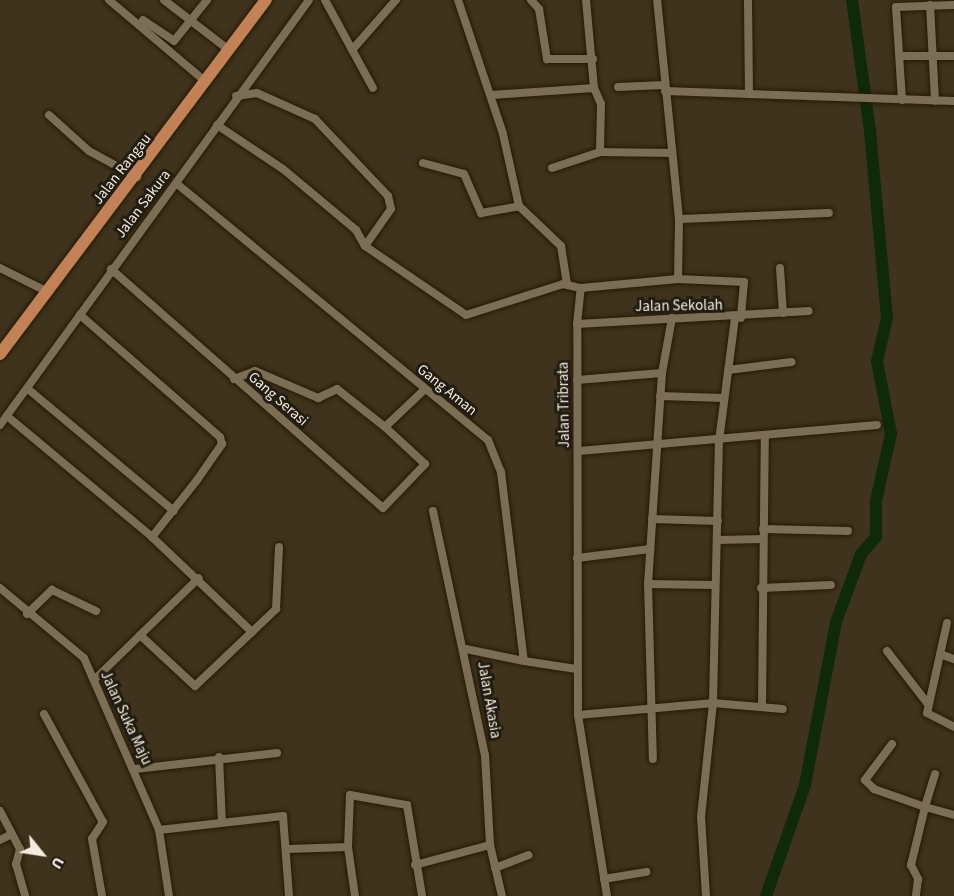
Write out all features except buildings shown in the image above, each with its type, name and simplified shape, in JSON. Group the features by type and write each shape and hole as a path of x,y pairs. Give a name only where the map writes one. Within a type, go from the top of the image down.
{"main road":[{"name":"Jalan Rangau","path":"0,354 46,291 136,177 266,0"}],"street":[{"path":"109,0 206,82"},
{"path":"164,0 229,50"},
{"path":"143,20 171,41 192,21 207,0"},
{"name":"Jalan Sakura","path":"0,425 28,389 111,269 176,183 236,96 309,0"},
{"path":"326,0 373,88"},
{"path":"352,50 396,0"},
{"path":"458,0 491,95 519,206 561,246 567,284"},
{"path":"531,0 540,11 547,59 593,59"},
{"path":"586,0 594,88 601,104 600,152"},
{"path":"657,0 679,219 678,279"},
{"path":"748,0 749,93"},
{"path":"930,5 934,101"},
{"path":"902,100 896,7 954,5"},
{"path":"900,56 954,56"},
{"path":"618,87 860,100 954,101"},
{"path":"491,95 594,88"},
{"path":"236,96 257,93 315,119 388,196 391,209 365,246"},
{"path":"49,115 89,151 136,177"},
{"path":"217,125 283,169 356,230 365,246 469,316 567,284 581,288 678,279 745,283 728,370 719,441 713,703 702,817 706,896"},
{"path":"552,168 600,152 671,153"},
{"path":"423,163 464,174 481,213 519,206"},
{"name":"Gang Aman","path":"176,183 425,389 497,454 524,661"},
{"path":"679,219 830,213"},
{"path":"0,268 46,291"},
{"path":"780,268 783,313"},
{"name":"Gang Serasi","path":"111,269 382,508 425,464 385,427"},
{"name":"Jalan Tribrata","path":"581,288 577,324 579,451 576,669 578,715 607,896"},
{"name":"Jalan Sekolah","path":"577,324 672,318 738,318 809,311"},
{"path":"80,315 222,440 174,511 152,537"},
{"path":"653,759 648,708 648,584 654,444 662,373 672,318"},
{"path":"728,370 792,362"},
{"path":"234,379 255,371 318,398 338,389 385,427 425,389"},
{"path":"577,380 662,373"},
{"path":"28,389 174,511"},
{"path":"660,396 724,398"},
{"path":"7,416 199,578 252,632"},
{"path":"579,451 877,426"},
{"path":"762,707 761,588 765,435"},
{"name":"Jalan Akasia","path":"433,511 466,649 485,755 490,845 502,896"},
{"path":"652,519 718,520"},
{"path":"763,529 848,531"},
{"path":"717,540 763,539"},
{"path":"140,635 193,687 276,609 279,547"},
{"path":"577,558 650,549"},
{"path":"94,680 199,578"},
{"path":"648,584 714,585"},
{"path":"761,588 831,585"},
{"name":"Jalan Suka Maju","path":"0,588 27,614 80,653 135,769 159,830 169,896"},
{"path":"27,614 52,590 96,611"},
{"path":"947,623 928,704 930,717 954,727"},
{"path":"466,649 576,669"},
{"path":"887,651 928,704"},
{"path":"940,654 954,659"},
{"path":"578,715 713,703 783,709"},
{"path":"44,714 103,822 92,839 102,896"},
{"path":"892,744 866,783 925,807 954,815"},
{"path":"135,769 219,757 277,753"},
{"path":"219,757 222,822"},
{"path":"916,896 918,879 911,865 935,774"},
{"path":"355,896 348,847 350,795 402,803 410,811 415,865 422,896"},
{"path":"0,811 20,849 16,864 25,896"},
{"path":"159,830 282,815 288,849 289,896"},
{"path":"0,840 12,834"},
{"path":"415,865 490,845"},
{"path":"288,849 348,847"},
{"path":"495,868 529,855"},
{"path":"604,879 646,872"}],"waterway":[{"path":"766,896 805,785 836,622 861,554 876,537 876,501 891,434 877,361 887,318 870,131 852,0"}]}
